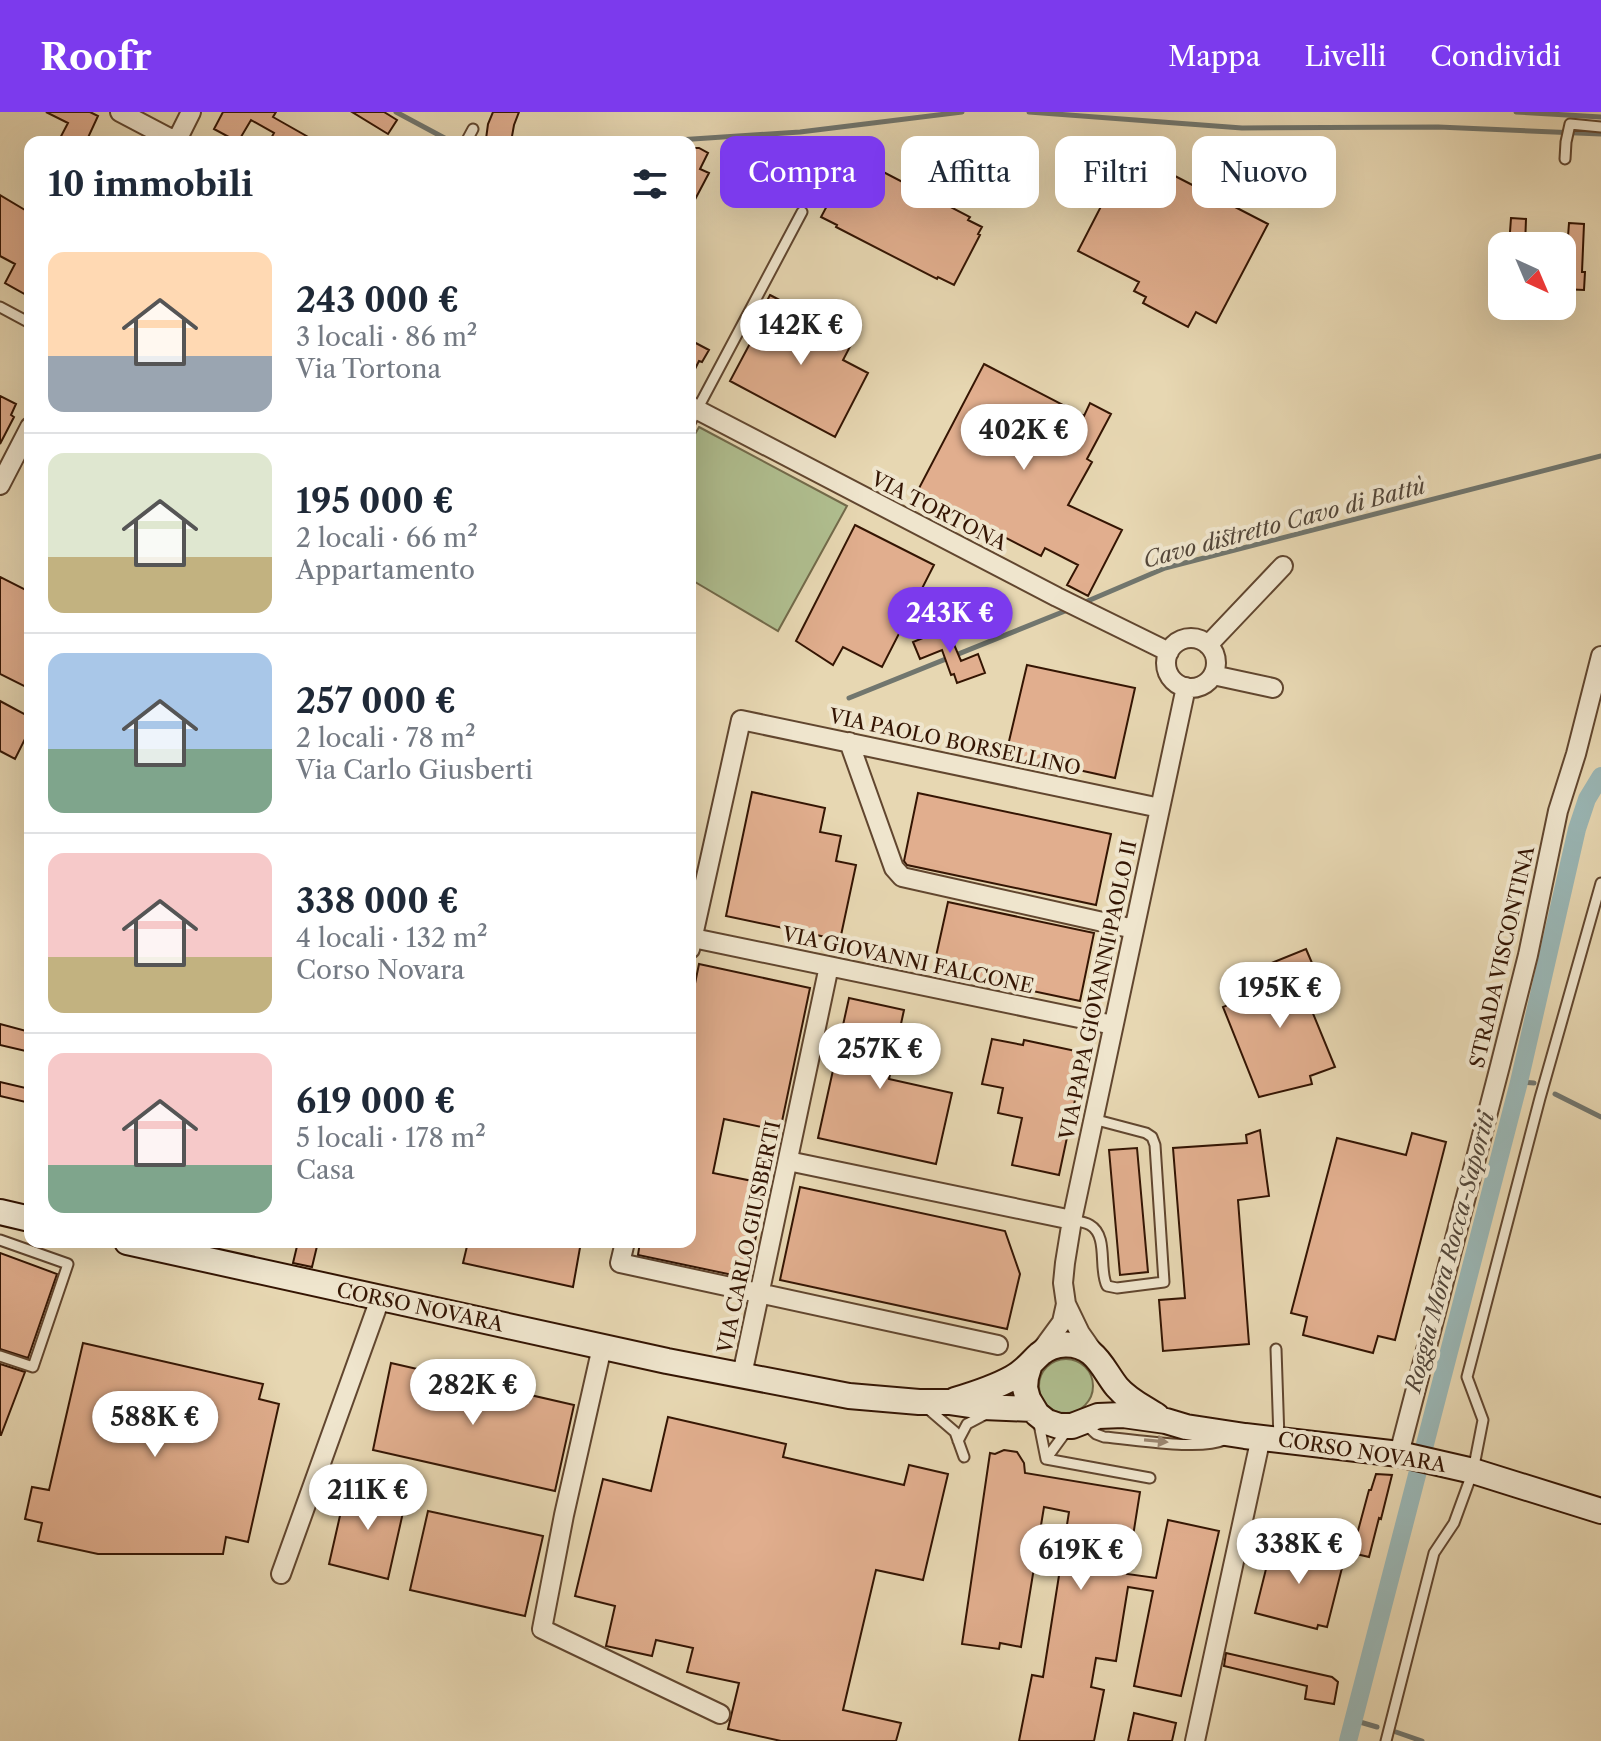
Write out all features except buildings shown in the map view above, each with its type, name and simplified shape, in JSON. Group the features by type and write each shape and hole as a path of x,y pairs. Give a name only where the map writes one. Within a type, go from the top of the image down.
{"main road":[{"path":"1,1215 24,1218"},
{"name":"CORSO NOVARA","path":"154,1248 602,1347 849,1396 949,1402 1035,1412 1047,1422 1059,1426 1072,1426 1098,1416 1123,1415 1186,1427 1414,1458 1473,1471 1601,1511"},
{"name":"CORSO NOVARA","path":"949,1402 1003,1383 1050,1347 1077,1345 1089,1351 1132,1401 1166,1421"},
{"path":"1034,1361 1026,1377 1025,1388 1035,1412"},
{"path":"1084,1422 1096,1413 1104,1400 1107,1385 1102,1365"}],"street":[{"path":"120,112 165,136"},
{"path":"179,136 191,112"},
{"name":"VIA TORTONA","path":"696,415 1169,652"},
{"path":"0,485 24,439"},
{"path":"1208,645 1283,566"},
{"path":"1187,638 1208,645 1215,659 1213,675 1202,685 1179,685 1169,674 1166,659 1173,646 1187,638"},
{"name":"STRADA VISCONTINA","path":"1414,1458 1558,811 1601,656"},
{"path":"1213,675 1273,688"},
{"name":"VIA PAPA GIOVANNI PAOLO II","path":"1102,1365 1080,1333 1066,1304 1063,1283 1072,1220 1186,687"},
{"name":"VIA PAOLO BORSELLINO","path":"696,922 741,720 1160,808"},
{"path":"849,742 894,868 902,877 1134,929"},
{"name":"VIA GIOVANNI FALCONE","path":"696,945 829,966 1113,1025"},
{"name":"VIA CARLO GIUSBERTI","path":"742,1375 829,966"},
{"path":"788,1161 1072,1220"},
{"path":"624,1248 620,1263 998,1345"},
{"path":"281,1574 380,1299"},
{"name":"VIA PAPA GIOVANNI PAOLO II","path":"1034,1361 1062,1322 1066,1304"},
{"path":"602,1347 542,1629 720,1714"},
{"path":"1195,1741 1270,1438"}],"lane":[{"path":"1565,159 1570,124 1601,127"},
{"path":"469,136 473,129"},
{"path":"696,406 802,212"},
{"path":"0,307 24,320"},
{"path":"1386,1741 1434,1553 1454,1523 1473,1471 1483,1420 1467,1377 1540,1098 1601,883"},
{"path":"1072,1220 1089,1224 1097,1231 1101,1243 1103,1278 1107,1286 1117,1288 1164,1282 1152,1137 1093,1119"},
{"path":"0,1240 68,1264 33,1367 0,1356"},
{"path":"1270,1438 1276,1349"},
{"path":"919,1402 955,1432 964,1457"},
{"path":"958,1441 967,1424 998,1408"},
{"path":"1035,1412 1046,1459"},
{"path":"1046,1459 1065,1433 1084,1422 1104,1437 1182,1444 1219,1442 1234,1434"},
{"path":"1046,1459 1150,1478"}],"green space":[{"path":"699,427 847,506 778,631 696,583 696,432"},
{"path":"1066,1359 1085,1367 1093,1386 1085,1405 1066,1413 1047,1405 1039,1386 1047,1367"}],"waterway":[{"name":"Cavo distretto Cavo di Battù","path":"396,112 441,136"},
{"name":"Cavo distretto Cavo di Battù","path":"696,139 800,132 962,112"},
{"name":"Cavo distretto Cavo di Battù","path":"1029,112 1242,128 1438,127 1601,134"},
{"name":"Cavo distretto Cavo di Battù","path":"1516,112 1601,117"},
{"name":"Cavo distretto Cavo di Battù","path":"1083,603 1165,568 1601,456"},
{"name":"Cavo distretto Cavo di Battù","path":"849,698 1070,609"},
{"name":"Roggia Mora Rocca-Saporiti","path":"1348,1741 1519,1082 1577,829 1587,799 1601,776"},
{"path":"1519,1082 1534,1083"},
{"path":"1555,1094 1601,1117"},
{"path":"1353,1720 1377,1727"},
{"path":"1396,1732 1422,1741"}]}
